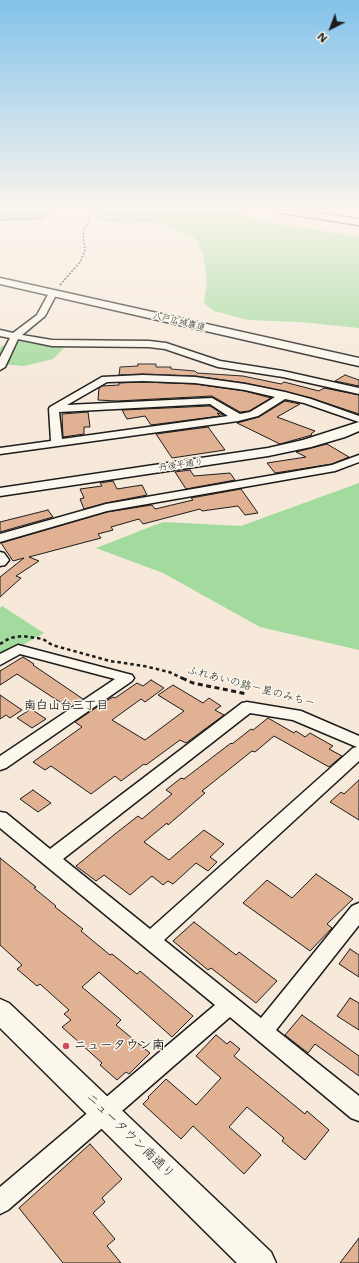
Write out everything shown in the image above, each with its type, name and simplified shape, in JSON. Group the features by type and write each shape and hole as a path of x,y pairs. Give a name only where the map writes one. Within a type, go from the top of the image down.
{"street":[{"name":"八戸広域農道","path":"0,281 196,327 359,362"},
{"path":"0,367 15,336 41,316 53,293"},
{"path":"0,334 52,343 149,344 166,346 218,364 283,374 359,392"},
{"path":"54,409 105,379 143,378 195,380 245,387 307,401 359,419"},
{"path":"0,451 238,418 254,414 285,395"},
{"path":"54,409 212,401 238,418"},
{"path":"54,409 57,443"},
{"name":"丹後平通り","path":"0,492 268,452 306,444 340,434 359,426"},
{"path":"0,538 106,508 335,468 359,458"},
{"path":"0,556 3,560 0,562"},
{"path":"0,660 18,649 127,678 0,764"},
{"path":"50,859 248,707 296,715 359,742"},
{"path":"150,941 359,752"},
{"path":"0,818 229,1006 359,1110"},
{"path":"262,1032 359,911"},
{"path":"0,1202 229,1006"},
{"name":"ニュータウン南通り","path":"0,1011 106,1112 260,1263"}],"path":[{"path":"53,293 74,269"},
{"name":"ふれあいの路－星のみち－","path":"0,644 10,638 23,636 43,639 52,645 110,660 169,672 193,683 254,696"}],"green space":[{"path":"205,269 359,269 359,328 300,322 248,320 214,311 204,303 207,282"},
{"path":"26,337 68,344 53,359 24,366 0,364 0,347"},
{"path":"359,483 359,650 260,627 163,573 96,548 163,522 241,526"},
{"path":"2,606 44,633 0,658 0,608"}],"building":[{"path":"138,364 156,364 156,367 171,367 171,369 195,371 197,373 243,376 281,384 284,382 319,391 324,388 359,395 359,414 311,398 245,383 195,376 143,374 119,375 120,367 138,366"},
{"path":"345,375 359,380 359,386 335,381"},
{"path":"143,382 195,384 245,391 271,398 249,411 240,412 212,396 117,401 98,400 99,388 102,386 119,385 119,383"},
{"path":"285,401 300,404 277,417 315,431 311,434 312,435 280,444 237,423 259,417"},
{"path":"210,406 224,415 217,413 220,416 151,425 145,416 127,419 122,410"},
{"path":"88,412 90,427 84,427 84,434 63,437 62,414"},
{"path":"208,427 225,450 172,458 156,434"},
{"path":"327,444 349,457 332,464 275,473 267,463 306,457 296,452"},
{"path":"190,470 194,476 230,473 235,480 186,489 175,472"},
{"path":"113,481 117,489 142,485 147,495 84,509 80,499 84,498 80,489 102,486 100,483"},
{"path":"241,489 258,513 245,515 238,506 202,511 200,509 143,524 139,519 111,527 113,530 98,534 101,538 29,557 39,561 16,576 21,578 0,597 0,577 24,558 13,561 1,543 107,512 152,505 155,509 193,500 191,498"},
{"path":"48,510 53,517 0,532 0,522"},
{"path":"23,657 83,699 69,708 17,674 0,685 0,671"},
{"path":"151,680 164,688 145,702 141,699 112,720 145,740 184,711 158,695 173,685 203,703 209,698 221,706 215,710 224,715 186,743 180,740 121,781 115,776 91,794 51,766 45,770 33,762 82,727 75,722 137,683 143,686"},
{"path":"0,695 22,710 10,718 6,715 0,719"},
{"path":"31,709 46,719 32,728 17,718"},
{"path":"268,718 294,733 296,731 305,737 310,733 333,746 329,749 342,756 329,767 274,736 255,752 252,751 202,791 205,793 168,825 167,823 144,842 169,860 204,830 224,844 210,857 217,862 208,871 196,863 173,884 168,881 163,885 152,876 130,895 104,875 96,881 76,866 138,816 142,819 172,794 166,790 181,778 184,779 231,743 232,744 251,729 253,730"},
{"path":"359,780 359,820 330,802 341,792 344,794"},
{"path":"33,790 51,803 38,812 20,799"},
{"path":"0,858 36,887 34,888 83,929 81,931 110,955 112,954 137,974 140,971 193,1016 172,1037 99,972 82,987 121,1020 116,1025 150,1053 129,1074 126,1072 117,1080 100,1065 102,1063 62,1027 71,1020 64,1014 69,1010 40,984 37,986 17,969 22,965 0,945"},
{"path":"316,874 353,899 327,924 332,928 310,951 243,903 267,880 292,898"},
{"path":"194,922 236,955 239,952 277,981 256,1003 211,968 208,970 173,941"},
{"path":"350,949 359,955 359,977 339,964"},
{"path":"350,998 359,1003 359,1030 337,1016"},
{"path":"302,1015 359,1056 359,1076 315,1044 308,1053 285,1035"},
{"path":"216,1035 227,1044 230,1041 240,1049 234,1056 305,1114 307,1111 329,1130 305,1160 282,1141 284,1138 247,1107 229,1127 261,1155 244,1174 193,1126 181,1139 143,1104 166,1079 196,1105 221,1078 196,1056"},
{"path":"90,1144 122,1179 102,1198 105,1202 93,1213 115,1239 107,1246 121,1263 63,1263 19,1208"},
{"path":"359,1238 359,1263 340,1263"}],"place":[{"name":"ニュータウン南","path":"66,1046"}],"district":[{"name":"南白山台三丁目","path":"66,706"}]}
